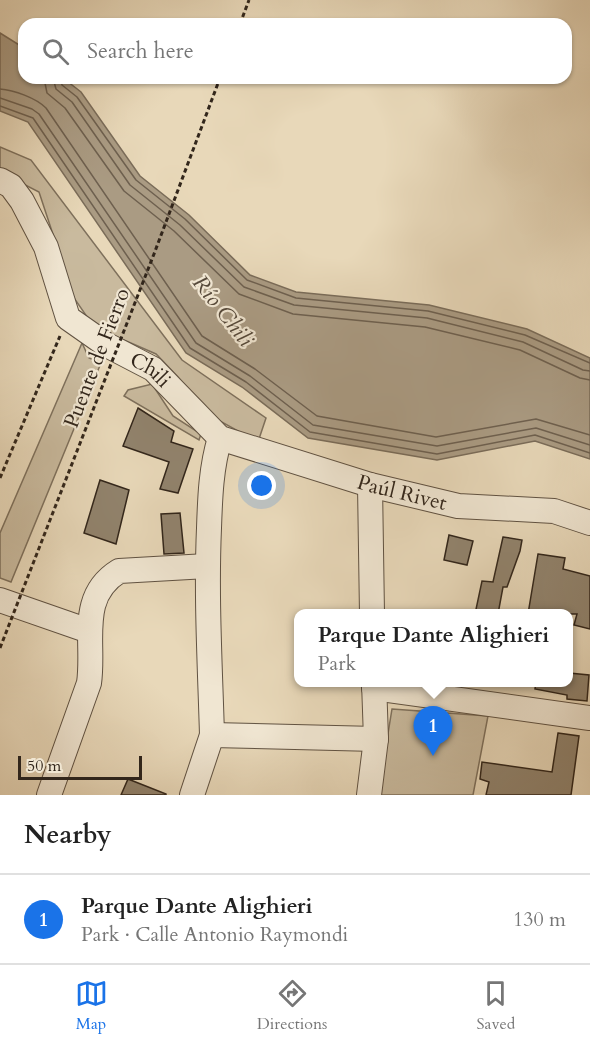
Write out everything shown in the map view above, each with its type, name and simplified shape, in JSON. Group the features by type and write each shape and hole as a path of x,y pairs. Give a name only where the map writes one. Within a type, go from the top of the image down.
{"street":[{"path":"0,180 11,186 22,201 46,247 68,318"},
{"name":"Chili","path":"68,318 105,344 153,369 220,438"},
{"path":"192,795 212,735 207,566 210,498 215,453 220,438"},
{"name":"Paúl Rivet","path":"220,438 370,485 458,506 554,511 590,523"},
{"path":"370,485 372,609"},
{"path":"49,795 89,683 91,668 88,631 98,590 107,578 119,571 207,566"},
{"path":"0,600 88,631"},
{"path":"369,795 376,739 374,687"},
{"path":"387,687 590,718"},
{"path":"212,735 376,739"}],"path":[{"path":"242,18 249,0"},
{"name":"Puente de Fierro","path":"0,648 218,84"},
{"path":"0,478 68,318"}],"shaded area":[{"path":"0,147 31,160 182,360 266,418 258,442 207,414 178,377 156,354 94,327 74,298 39,192 0,172"},
{"path":"82,343 89,358 101,363 11,582 0,578 0,533"},
{"path":"152,384 173,416 201,434 199,440 124,396 128,390"},
{"path":"392,709 488,716 473,795 378,795"}],"water":[{"name":"Río Chili","path":"0,33 18,44 18,84 71,84 81,92 140,176 189,215 250,275 296,292 429,305 527,329 590,358 590,459 535,441 437,460 308,438 242,387 186,353 28,122 0,111"}],"building":[{"path":"138,408 174,431 171,442 193,449 178,493 160,489 169,462 123,446"},
{"path":"100,480 129,490 116,544 84,533"},
{"path":"180,513 184,553 164,554 161,514"},
{"path":"449,535 473,541 467,565 444,560"},
{"path":"503,537 522,540 507,587 503,587 499,609 476,609 482,581 493,582"},
{"path":"538,554 565,558 563,569 590,576 590,629 574,625 577,614 573,614 573,609 529,609"},
{"path":"573,673 589,675 587,701 567,699 567,695 535,689 535,687 573,687"},
{"path":"558,733 579,736 571,795 486,795 489,782 480,779 482,762 552,772"},
{"path":"128,779 166,794 166,795 121,795"}],"place":[{"name":"Parque Dante Alighieri","path":"433,756"}]}
